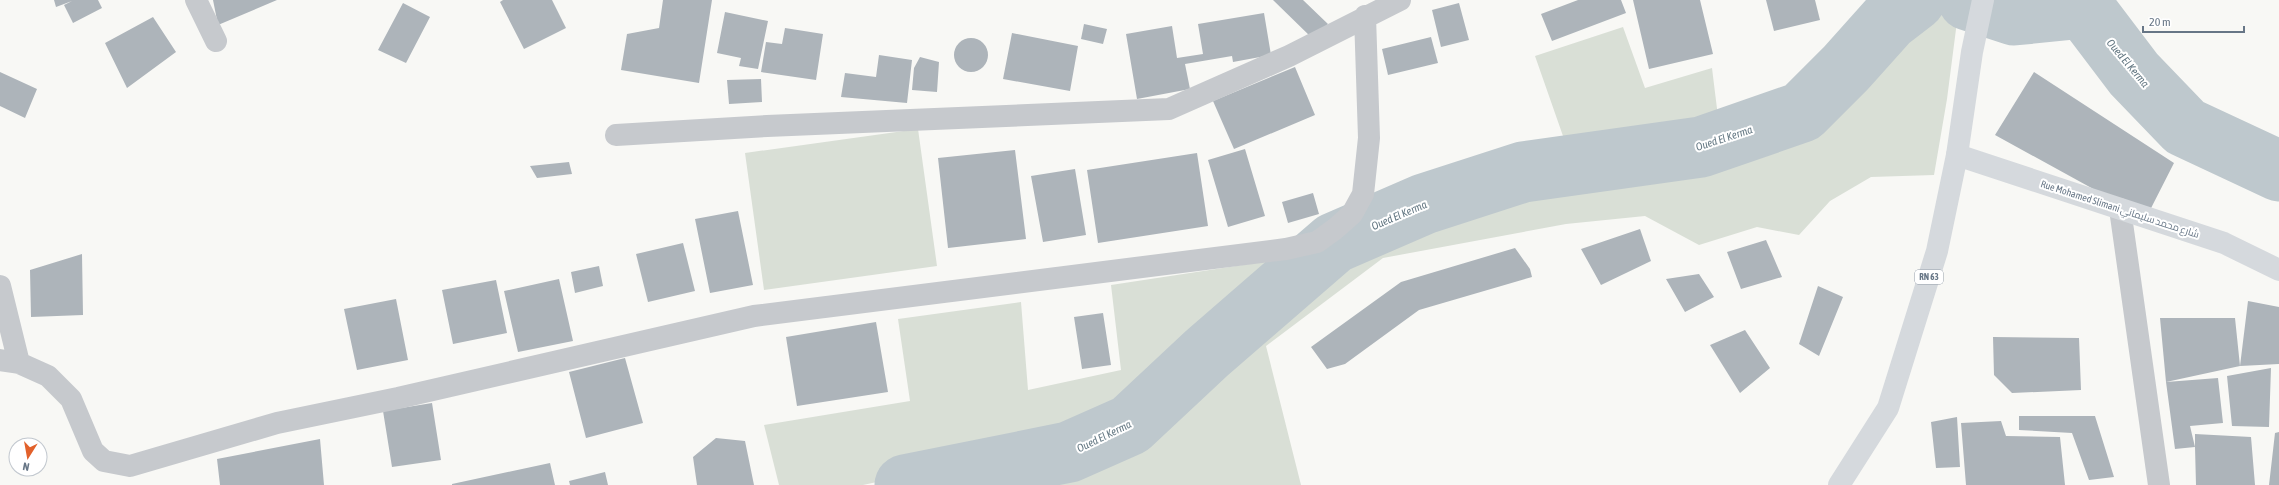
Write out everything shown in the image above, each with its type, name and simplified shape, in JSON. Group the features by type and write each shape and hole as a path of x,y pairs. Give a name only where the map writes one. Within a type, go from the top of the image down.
{"main road":[{"name":"RN 63","path":"1838,485 1888,408 1937,251 1957,155 1972,52 1983,0"},
{"name":"Rue Mohamed Slimani شارع محمد سليماني","path":"1957,155 2224,243 2279,270"}],"street":[{"path":"196,0 216,41"},
{"path":"616,135 767,126 1168,109 1289,56 1365,16 1400,0"},
{"path":"0,286 9,361 48,376 71,399 93,451 104,461 130,466 277,423 398,398 754,316 1286,249 1317,242 1352,214 1363,194 1369,138 1365,16"},
{"path":"2120,209 2159,485"}],"shaded area":[{"path":"1959,6 1947,99 1934,175 1871,177 1830,201 1799,235 1757,227 1699,245 1645,216 1566,224 1383,258 1266,346 1301,485 905,485 1069,452 1130,425 1207,353 1334,243 1538,186 1716,158 1842,105 1890,39 1934,7"},
{"path":"1623,27 1645,88 1712,68 1719,125 1687,136 1570,156 1535,56"},
{"path":"918,129 937,266 764,290 745,153"},
{"path":"1301,256 1128,410 1069,440 863,485 779,485 764,425 910,401 898,319 1021,302 1028,390 1121,370 1111,285"}],"building":[{"path":"54,0 98,0 102,8 73,23 64,5 72,1 56,7"},
{"path":"213,0 277,0 218,25"},
{"path":"503,0 552,0 566,28 524,49 500,2"},
{"path":"663,0 712,0 699,83 621,70 627,34 659,28"},
{"path":"1273,0 1303,0 1328,24 1313,39"},
{"path":"1578,0 1621,0 1626,13 1552,41 1541,14"},
{"path":"1633,0 1700,0 1713,54 1649,69"},
{"path":"1766,0 1815,0 1820,20 1774,31"},
{"path":"403,3 430,17 406,63 378,50"},
{"path":"1459,3 1469,40 1441,47 1432,10"},
{"path":"725,12 768,21 758,69 739,66 741,58 717,53"},
{"path":"1264,13 1271,55 1233,62 1232,56 1185,64 1190,89 1137,99 1126,34 1172,26 1177,58 1203,54 1198,24"},
{"path":"153,17 176,52 127,88 105,43"},
{"path":"1084,24 1107,29 1103,44 1081,39"},
{"path":"785,28 823,34 816,80 761,72 766,42 782,44"},
{"path":"1012,33 1078,46 1070,91 1003,79"},
{"path":"1431,37 1438,63 1388,75 1382,49"},
{"path":"974,38 983,43 987,48 987,62 983,67 978,71 968,72 964,71 955,62 954,52 955,48 964,39"},
{"path":"879,55 912,60 907,103 841,97 845,73 876,77"},
{"path":"920,57 939,62 937,92 912,90 914,68"},
{"path":"1295,67 1315,115 1234,149 1213,101"},
{"path":"0,72 37,89 25,118 0,106"},
{"path":"2034,72 2174,163 2146,218 1995,135"},
{"path":"761,79 762,102 729,104 727,80"},
{"path":"1245,149 1265,216 1228,227 1208,160"},
{"path":"1015,150 1026,239 948,248 938,158"},
{"path":"1197,153 1208,226 1098,243 1087,170"},
{"path":"569,162 572,174 537,178 530,166"},
{"path":"1075,169 1086,235 1043,242 1031,176"},
{"path":"1313,193 1319,214 1288,223 1282,202"},
{"path":"738,211 753,285 710,293 695,219"},
{"path":"1640,229 1651,261 1601,285 1581,249"},
{"path":"1766,240 1782,277 1741,289 1727,252"},
{"path":"683,243 695,291 648,302 636,254"},
{"path":"1515,248 1530,269 1532,277 1419,310 1345,364 1327,369 1311,347 1401,282"},
{"path":"82,254 83,315 31,317 30,270"},
{"path":"599,266 603,286 575,293 571,272"},
{"path":"1699,274 1714,297 1685,312 1666,279"},
{"path":"559,279 573,341 518,352 504,291"},
{"path":"496,280 507,333 453,344 442,290"},
{"path":"1818,286 1843,297 1819,356 1799,344"},
{"path":"396,299 408,360 357,370 344,309"},
{"path":"2248,301 2279,307 2279,364 2240,366"},
{"path":"1103,313 1111,365 1082,369 1074,317"},
{"path":"2160,318 2235,318 2240,366 2166,382"},
{"path":"876,322 888,392 797,406 786,337"},
{"path":"1745,330 1770,368 1740,393 1710,345"},
{"path":"1993,337 2079,338 2081,390 2012,393 1994,375"},
{"path":"625,358 643,423 586,438 569,372"},
{"path":"2271,368 2269,427 2232,426 2227,376"},
{"path":"2218,378 2223,423 2190,426 2195,447 2175,449 2166,382"},
{"path":"432,403 441,460 392,467 383,411"},
{"path":"2019,416 2095,416 2114,477 2089,480 2072,433 2019,430"},
{"path":"1957,417 1960,467 1936,468 1931,422"},
{"path":"2001,421 2006,436 2060,437 2065,485 1966,485 1961,423"},
{"path":"2279,432 2279,485 2269,485 2275,433"},
{"path":"2195,434 2251,437 2255,485 2196,485"},
{"path":"716,438 745,441 754,485 697,485 693,457"},
{"path":"320,439 324,485 220,485 217,459"},
{"path":"550,463 555,485 452,485 452,484"},
{"path":"605,472 608,485 570,485 569,481"}],"waterway":[{"name":"Oued El Kerma","path":"905,485 1069,452 1130,425 1207,353 1334,243 1424,204 1523,172 1701,147 1802,112 1846,68 1889,20 1915,0"},
{"name":"Oued El Kerma","path":"1968,0 2014,15 2084,8 2134,74 2185,127 2279,171"}]}
